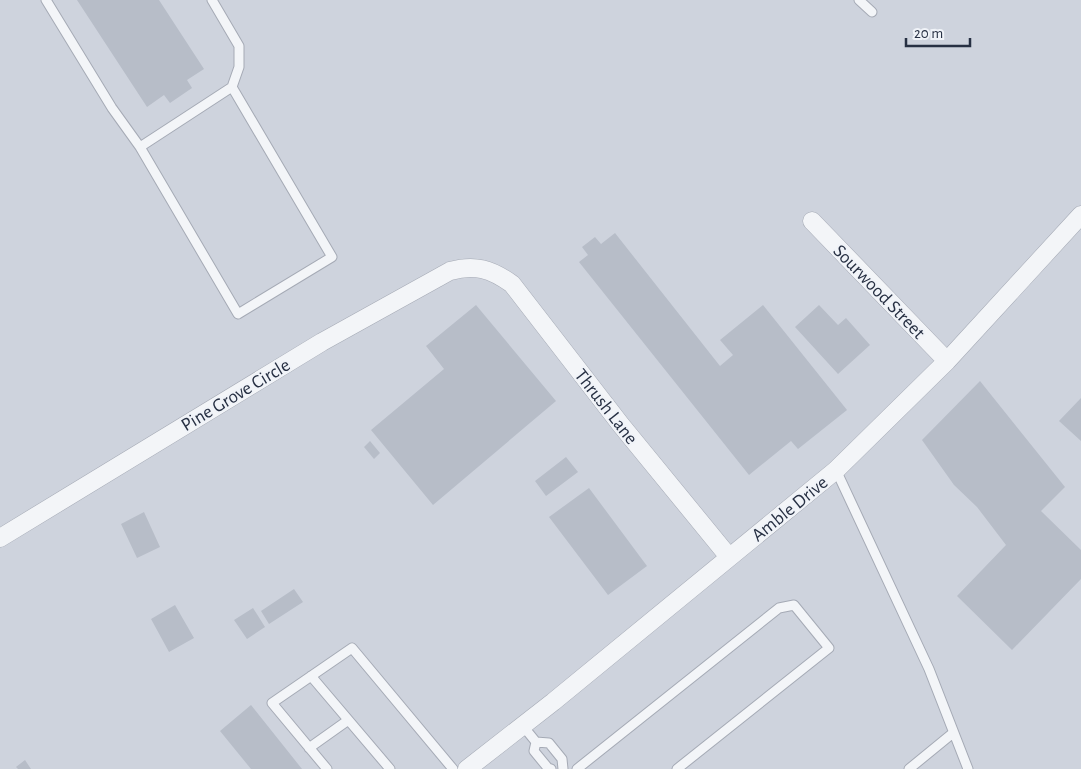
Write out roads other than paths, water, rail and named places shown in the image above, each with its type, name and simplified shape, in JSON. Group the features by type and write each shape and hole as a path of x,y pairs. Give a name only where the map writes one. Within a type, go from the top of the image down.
{"street":[{"name":"Amble Drive","path":"467,769 523,726 836,470 947,361 1081,215"},
{"name":"Sourwood Street","path":"812,222 947,361"},
{"name":"Pine Grove Circle","path":"0,538 322,342 450,271 459,268 478,268"},
{"name":"Thrush Lane","path":"478,268 496,273 512,284 621,425 729,557"}],"lane":[{"path":"46,0 112,108 140,147 238,314 332,257 232,87"},
{"path":"140,147 232,87 239,67 239,46 212,0"},
{"path":"859,0 872,12"},
{"path":"836,470 929,668 968,769"},
{"path":"577,769 779,608 794,605 829,648 677,769"},
{"path":"327,769 272,703 352,648 453,769"},
{"path":"311,676 347,721 390,769"},
{"path":"309,748 347,721"},
{"path":"523,726 536,742 549,743 562,759 563,769"},
{"path":"909,769 953,733"},
{"path":"536,742 534,751 551,769"}]}
